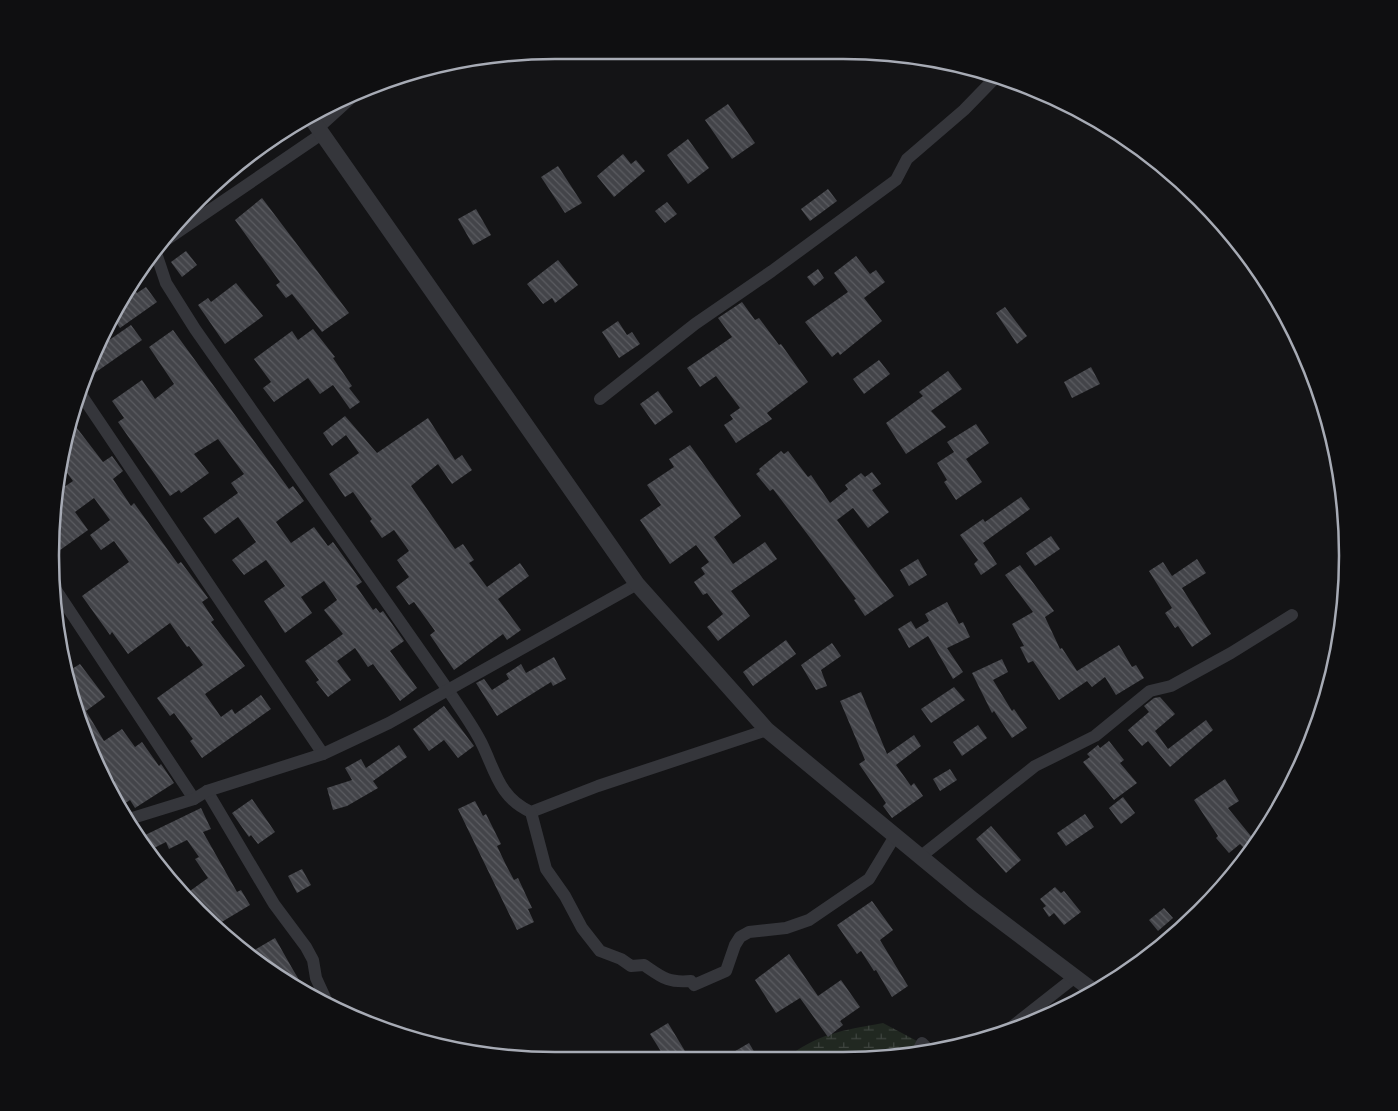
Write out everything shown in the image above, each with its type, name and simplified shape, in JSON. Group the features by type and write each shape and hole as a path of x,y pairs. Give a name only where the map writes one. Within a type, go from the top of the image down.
{"street":[{"path":"600,400 695,324 772,271 896,180 907,159 964,110 992,82"},
{"path":"182,228 337,110"},
{"path":"317,126 637,584 767,730 973,900 1089,987"},
{"path":"158,258 166,284 195,329 448,690 481,741 500,786 517,806 530,812 616,779 767,730"},
{"path":"84,399 323,754"},
{"path":"134,818 194,799 207,790 323,754 389,723 637,584"},
{"path":"61,597 194,799"},
{"path":"920,857 1035,766 1095,736 1150,690 1171,686 1231,653 1292,615"},
{"path":"207,790 274,904 306,947 313,960 316,978 324,995"},
{"path":"530,812 546,869 565,896 582,928 600,951 621,959 632,966 644,965 662,979 675,982 691,981 694,985 726,971 735,945 745,934 798,925 869,879 895,836"},
{"path":"1023,1018 1075,977"}],"green space":[{"path":"883,1023 925,1045 875,1051 795,1052 830,1034"}],"building":[{"path":"728,104 755,143 732,159 705,120"},
{"path":"688,139 709,168 688,184 667,155"},
{"path":"623,154 631,164 636,160 645,171 614,197 597,176"},
{"path":"558,166 582,203 565,213 541,177"},
{"path":"828,189 837,201 810,221 801,209"},
{"path":"262,198 349,313 322,332 292,294 286,298 276,285 280,282 235,220"},
{"path":"667,202 677,214 665,223 655,211"},
{"path":"476,209 491,235 473,245 458,219"},
{"path":"186,251 197,265 182,277 171,262"},
{"path":"856,256 870,274 876,270 885,282 864,298 882,321 840,355 838,352 832,357 805,322 848,292 834,273"},
{"path":"558,260 578,285 555,303 552,298 543,304 527,284"},
{"path":"818,269 824,278 814,286 807,277"},
{"path":"236,283 263,316 225,344 198,305 208,298 211,302"},
{"path":"146,287 157,302 120,328 117,323 135,291 137,293"},
{"path":"742,302 755,320 759,318 779,345 781,344 808,382 767,413 772,419 736,443 724,425 733,419 730,415 740,408 716,376 700,387 687,368 732,337 718,318"},
{"path":"1005,307 1027,336 1017,344 996,313"},
{"path":"618,321 627,335 632,332 640,344 619,358 602,332"},
{"path":"131,325 142,340 94,374 97,365 108,341"},
{"path":"313,329 335,357 333,358 352,386 349,388 360,402 350,409 333,385 320,394 308,378 274,402 263,388 271,382 254,359 292,331 298,340"},
{"path":"173,330 289,489 293,486 304,501 276,522 291,543 314,527 328,546 333,542 362,582 356,586 373,610 376,608 380,613 383,611 404,641 390,651 417,688 400,701 373,664 368,667 355,648 337,661 351,680 328,697 316,682 319,680 305,661 343,634 324,610 337,600 324,581 301,597 312,613 285,633 264,601 285,586 266,560 244,575 232,560 256,542 238,517 215,534 203,518 238,493 231,483 244,474 218,439 194,454 209,473 181,493 179,490 170,496 118,422 124,418 112,401 142,380 155,399 174,384 149,347"},
{"path":"879,360 890,374 864,394 853,379"},
{"path":"1091,367 1100,384 1072,398 1064,382"},
{"path":"948,371 962,389 931,411 946,427 906,454 886,423 923,396 919,392"},
{"path":"658,391 673,412 655,425 640,404"},
{"path":"345,416 377,453 428,418 455,460 462,455 472,470 452,484 438,464 411,486 455,549 463,544 474,560 469,563 487,587 520,563 529,576 498,599 521,630 507,640 503,634 454,670 430,635 435,631 414,602 409,605 396,587 409,577 397,560 409,551 394,530 382,538 370,521 372,519 353,492 345,497 329,474 359,453 346,435 332,446 323,433"},
{"path":"976,424 989,443 966,459 982,482 956,500 944,482 947,480 937,463 954,452 947,442"},
{"path":"76,427 103,462 112,456 123,471 113,479 131,506 134,503 178,564 181,562 208,598 202,602 214,620 211,622 245,666 205,694 221,717 232,709 235,714 261,695 271,709 202,758 190,741 193,739 174,713 170,716 157,698 203,665 189,646 187,647 170,623 128,654 112,632 110,635 82,596 129,562 114,541 101,550 90,535 110,520 94,498 75,512 88,530 59,551 64,487 73,481 66,472"},
{"path":"690,445 741,516 714,537 733,564 765,542 777,559 731,591 750,616 718,641 707,627 723,614 707,593 703,595 694,582 705,574 701,568 709,562 696,545 670,564 640,520 661,505 647,485 674,467 669,459"},
{"path":"781,451 784,454 788,451 808,477 811,475 830,503 848,489 845,485 861,473 865,477 872,472 881,484 872,490 889,512 868,528 853,508 837,520 894,596 865,616 854,600 856,599 773,489 770,491 756,474 760,471 759,469"},
{"path":"1021,497 1030,509 983,543 997,564 981,575 974,564 978,560 960,535 983,519 985,522"},
{"path":"1051,536 1060,549 1035,566 1026,553"},
{"path":"918,559 927,575 909,586 900,570"},
{"path":"1197,559 1206,573 1182,588 1211,634 1192,647 1178,626 1175,628 1165,613 1172,608 1149,571 1163,562 1172,576"},
{"path":"1020,565 1054,611 1045,617 1060,649 1062,648 1077,671 1119,645 1132,667 1136,665 1144,678 1116,695 1105,677 1092,687 1087,681 1059,700 1033,661 1028,663 1020,647 1024,646 1012,624 1033,612 1005,575"},
{"path":"947,602 959,624 963,622 970,637 947,648 963,672 953,679 928,636 909,648 898,629 911,621 916,629 929,621 925,614"},
{"path":"786,640 796,654 753,686 743,672"},
{"path":"832,643 841,656 821,670 827,686 816,690 801,665"},
{"path":"554,657 566,679 553,686 551,682 497,716 476,683 484,679 492,690 509,679 506,674 521,664 526,673"},
{"path":"1002,659 1008,672 993,680 1012,711 1014,709 1027,728 1012,738 994,711 992,713 972,673"},
{"path":"80,664 105,697 86,711 104,741 122,729 135,747 142,742 174,783 135,808 130,800 125,804 97,746 85,715 72,669"},
{"path":"954,687 965,700 931,723 921,709"},
{"path":"861,692 887,754 914,735 921,746 896,765 911,786 914,783 923,796 892,818 883,806 886,803 859,764 865,760 840,701"},
{"path":"1160,697 1175,714 1155,731 1168,749 1206,720 1213,730 1170,767 1148,741 1142,746 1128,730 1149,712 1144,706 1154,698"},
{"path":"444,706 474,746 458,758 444,740 429,751 413,729"},
{"path":"978,725 987,738 962,756 953,742"},
{"path":"1109,741 1124,760 1120,763 1137,783 1114,800 1083,762 1090,757 1087,754 1098,745 1100,748"},
{"path":"399,745 407,757 373,781 378,788 347,806 333,810 327,788 352,780 345,768 361,759 366,768"},
{"path":"950,769 957,780 940,791 933,779"},
{"path":"1225,779 1239,801 1228,808 1252,837 1244,848 1240,844 1229,853 1216,838 1218,836 1194,800"},
{"path":"1123,797 1135,813 1121,824 1109,808"},
{"path":"252,799 275,832 258,844 251,835 249,837 232,813"},
{"path":"475,801 483,816 486,814 501,844 497,846 506,865 514,880 518,878 532,908 528,909 534,922 517,930 458,809"},
{"path":"201,808 211,829 203,832 237,892 241,890 250,905 221,922 190,891 208,878 195,859 199,857 187,840 169,849 166,842 154,848 145,835"},
{"path":"1085,814 1094,827 1066,846 1057,833"},
{"path":"991,826 1021,860 1006,873 976,839"},
{"path":"302,869 311,885 297,893 288,876"},
{"path":"1055,887 1061,893 1064,891 1081,912 1064,925 1054,913 1049,917 1043,908 1046,906 1040,899"},
{"path":"872,901 893,930 880,940 908,986 892,997 876,970 874,971 861,951 857,954 837,925"},
{"path":"1164,908 1173,918 1158,931 1149,920"},
{"path":"275,938 300,982 280,969 254,950"},
{"path":"789,954 818,996 841,980 860,1007 840,1021 843,1025 828,1037 800,998 776,1013 755,980"},
{"path":"668,1023 686,1052 661,1052 650,1034"},
{"path":"749,1043 754,1052 734,1052"}]}
